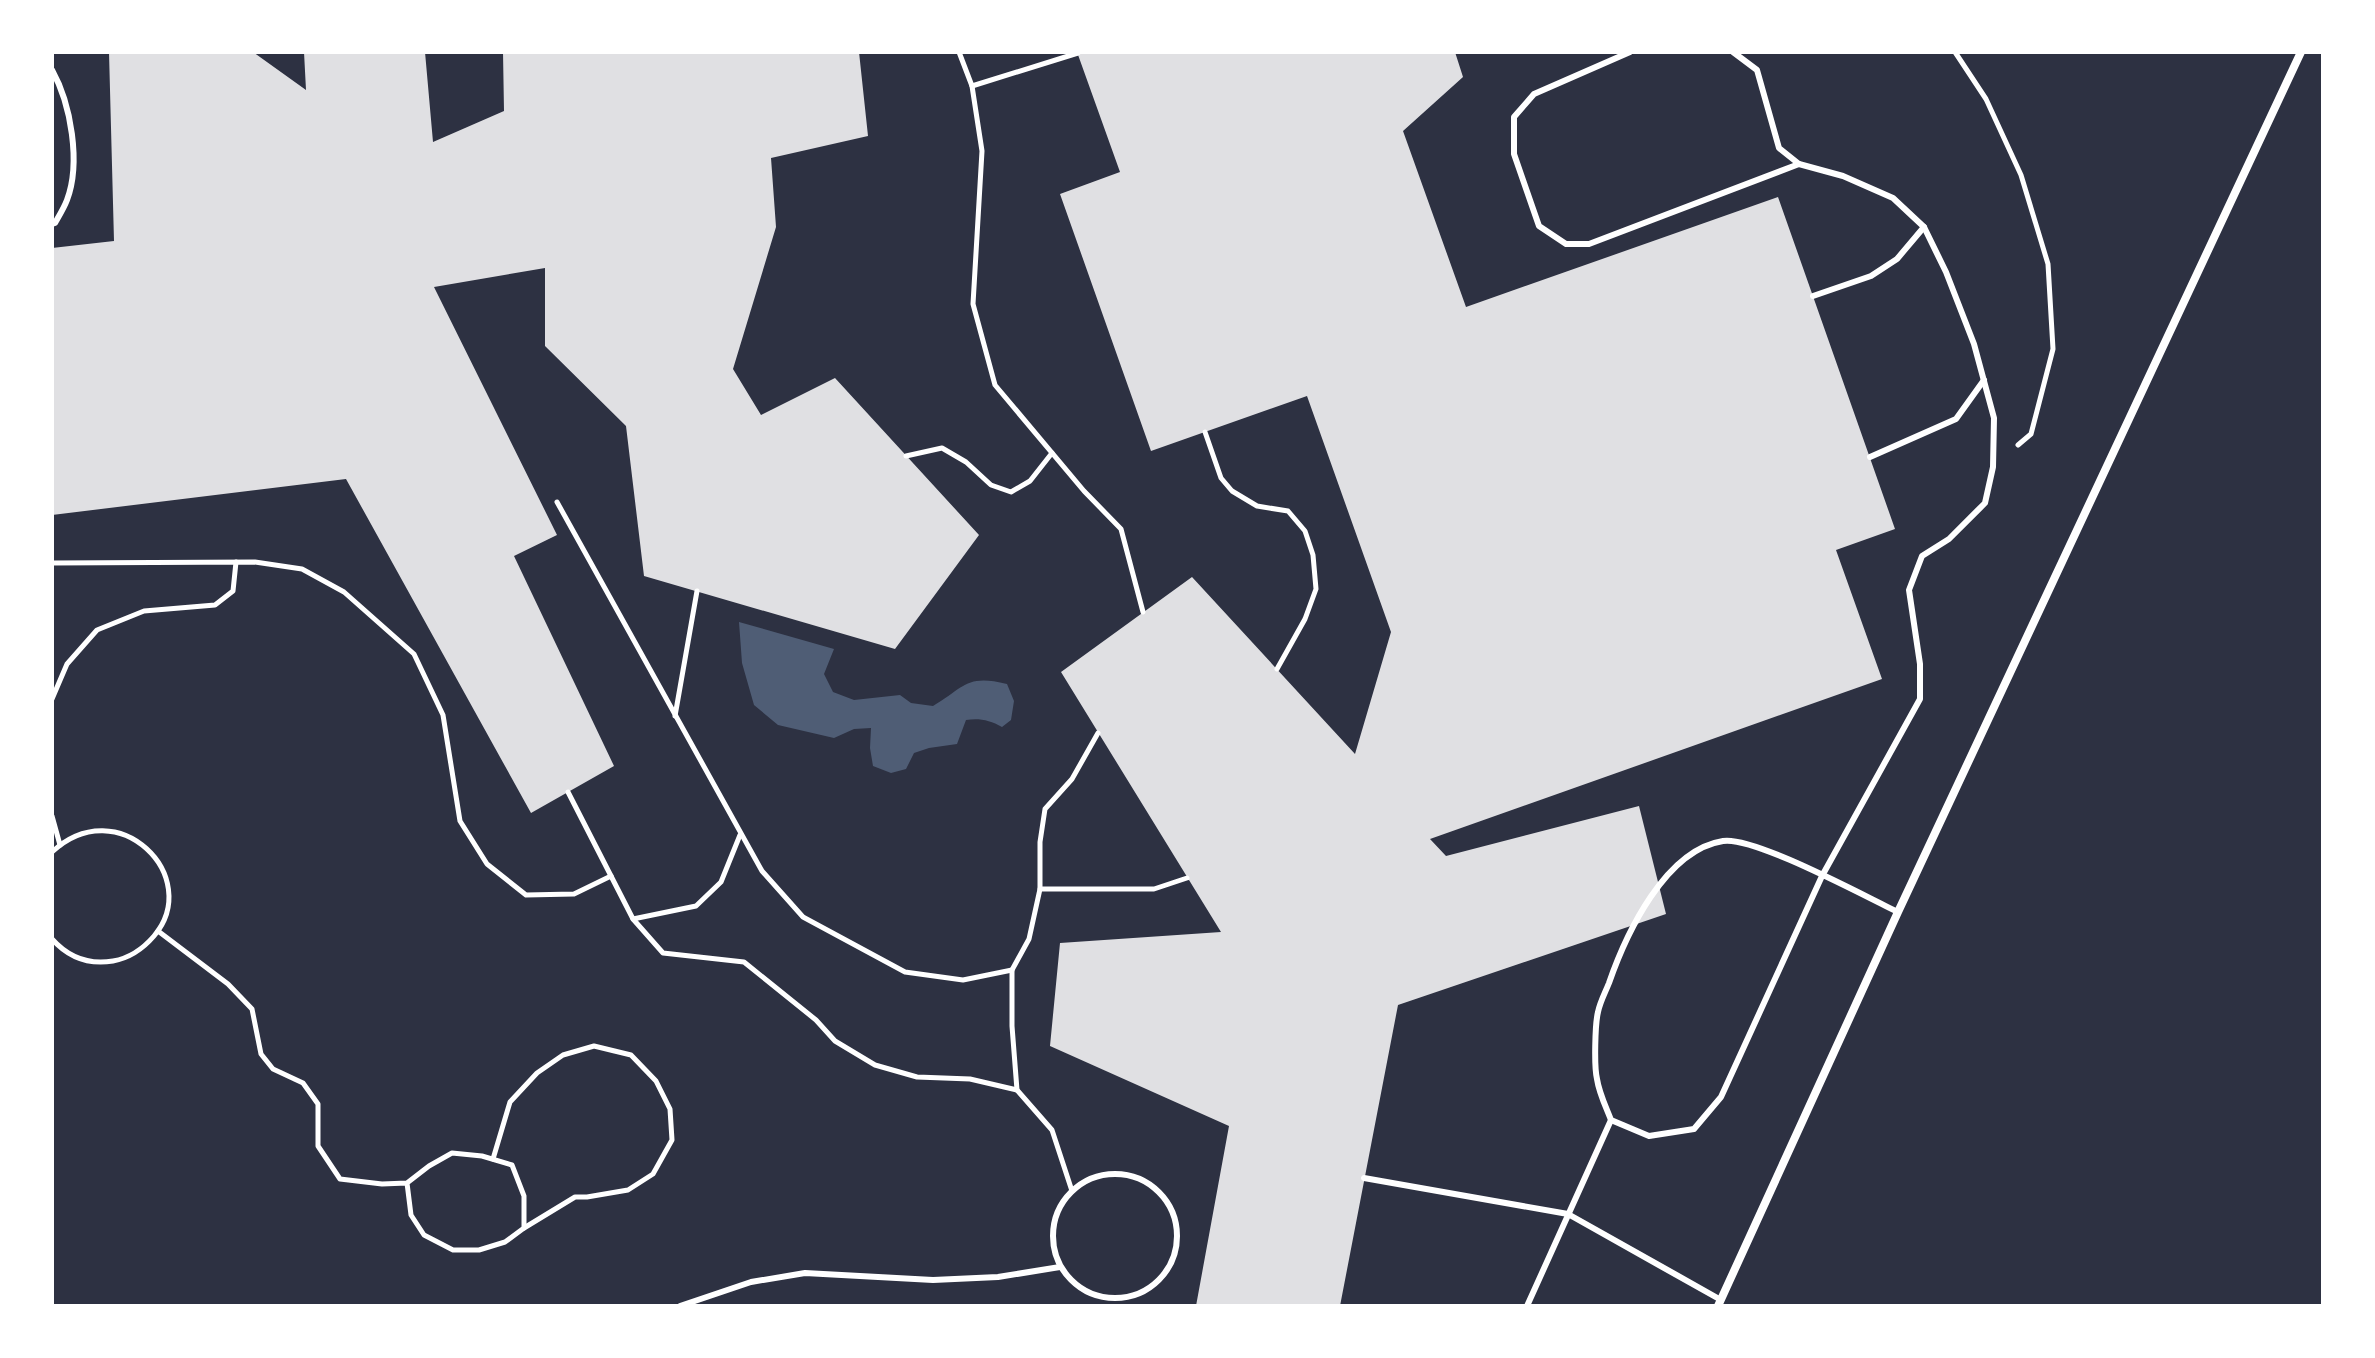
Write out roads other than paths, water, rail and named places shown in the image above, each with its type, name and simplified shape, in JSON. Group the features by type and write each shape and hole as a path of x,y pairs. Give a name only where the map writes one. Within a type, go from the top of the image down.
{"street":[{"path":"1720,1303 1898,912 2301,52"}],"lane":[{"path":"1630,52 1534,94 1514,117 1514,154 1539,226 1566,244 1589,244 1799,164"},
{"path":"1611,1120 1649,1136 1694,1129 1721,1097 1822,876 1920,699 1920,664 1909,590 1922,556 1949,539 1985,503 1993,467 1994,418 1974,344 1946,272 1924,227 1893,198 1843,176 1799,164 1779,148 1757,70 1733,52"},
{"path":"52,70 66,103 72,144 72,175 67,199 52,224"},
{"path":"1813,296 1871,276 1897,259 1924,227"},
{"path":"1870,457 1956,419 1984,380"},
{"path":"1527,1306 1611,1120 1596,1078 1598,1013 1620,951 1643,908 1673,868 1690,854 1724,841 1766,850 1898,912"},
{"path":"1108,1174 1129,1175 1148,1183 1163,1197 1173,1214 1177,1235 1174,1255 1165,1273 1150,1287 1131,1296 1111,1299 1091,1294 1060,1267 1053,1247 1053,1226 1059,1207 1072,1191 1089,1179 1108,1174"},
{"path":"1364,1178 1568,1214 1720,1303"},
{"path":"680,1306 751,1282 805,1273 933,1280 998,1277 1060,1267"}],"water":[{"path":"739,622 834,649 824,674 833,692 854,700 900,695 911,703 933,706 967,684 993,681 1007,684 1014,701 1011,720 1002,727 984,720 966,720 957,744 914,753 906,769 891,773 873,766 871,728 854,729 834,738 778,725 754,705 742,663"}]}
